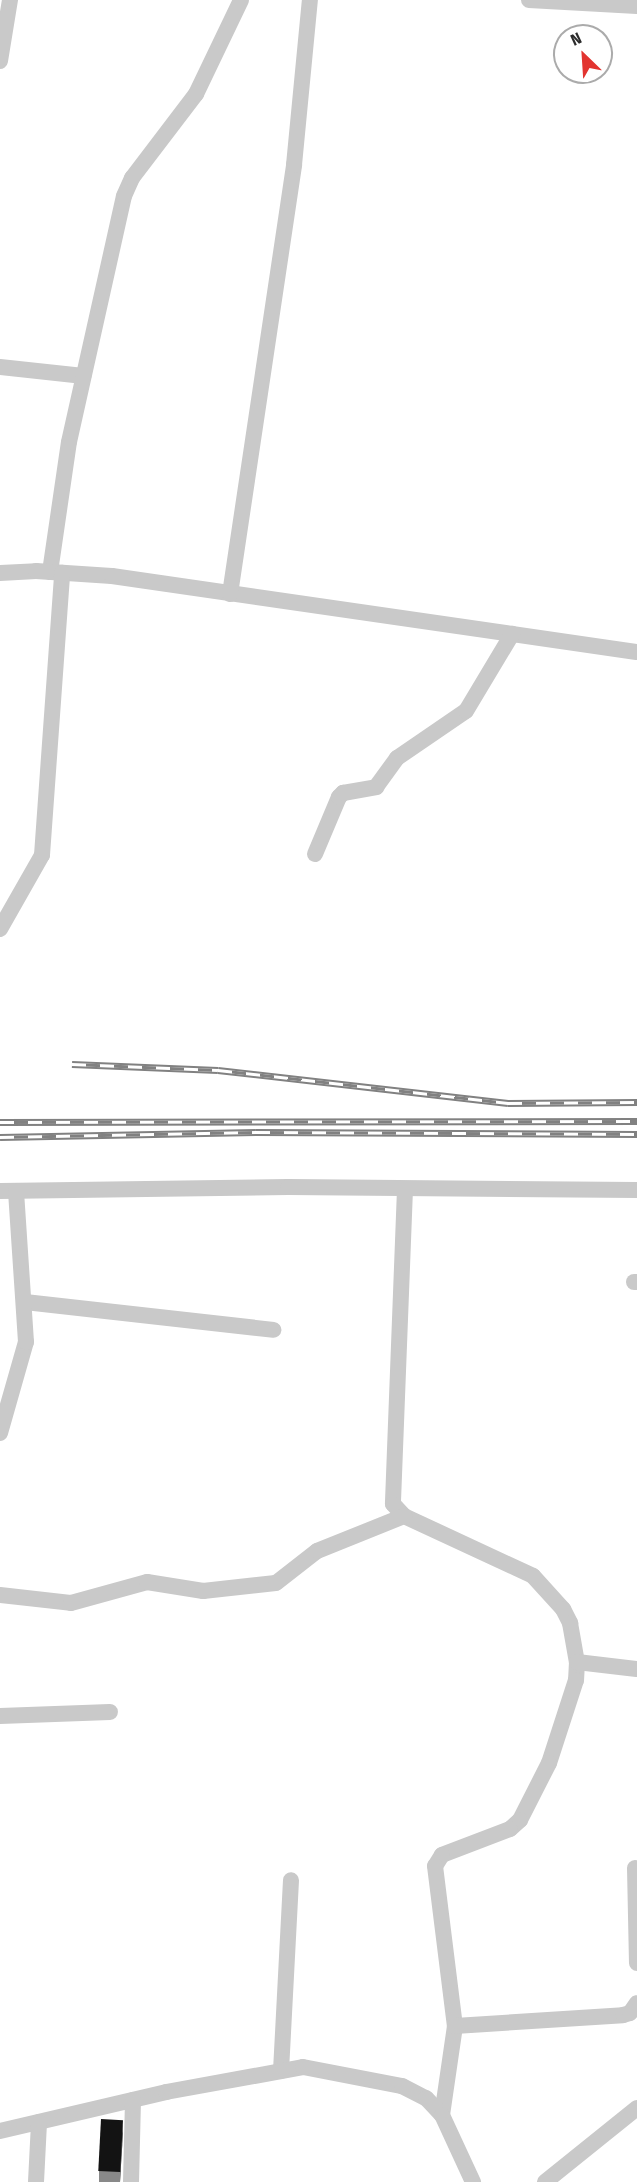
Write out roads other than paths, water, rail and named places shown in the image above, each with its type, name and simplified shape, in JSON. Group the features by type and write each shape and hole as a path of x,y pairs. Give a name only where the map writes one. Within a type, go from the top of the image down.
{"street":[{"path":"0,61 10,0"},
{"path":"0,929 42,855 56,572 69,442 116,222 128,187 196,94 241,0"},
{"path":"230,594 294,165 310,0"},
{"path":"528,0 637,6"},
{"path":"0,367 84,376"},
{"path":"0,573 56,572 230,594 637,652"},
{"path":"315,854 339,797 343,793 376,787 397,758 466,711 512,634"},
{"path":"0,1433 26,1342 25,1302 8,1191 288,1187 637,1190"},
{"path":"405,1189 393,1504 404,1516 533,1576 563,1609 572,1630 577,1662 576,1680 549,1763 520,1820 510,1829 436,1860 454,2026 442,2115"},
{"path":"25,1302 273,1330"},
{"path":"0,1595 71,1603 147,1582 203,1591 276,1583 317,1551 404,1516"},
{"path":"577,1662 637,1669"},
{"path":"0,1716 110,1712"},
{"path":"635,1868 637,1963"},
{"path":"281,2071 291,1880"},
{"path":"454,2026 623,2015 630,2013 637,2003"},
{"path":"0,2131 133,2100 281,2071 303,2067 322,2069 402,2086 426,2098 442,2115 473,2182"},
{"path":"131,2182 133,2100"},
{"path":"545,2182 637,2108"},
{"path":"36,2182 39,2122"}],"railway":[{"path":"72,1064 218,1070 508,1103 637,1102"},
{"path":"0,1122 637,1121"},
{"path":"0,1137 256,1132 637,1134"}]}
